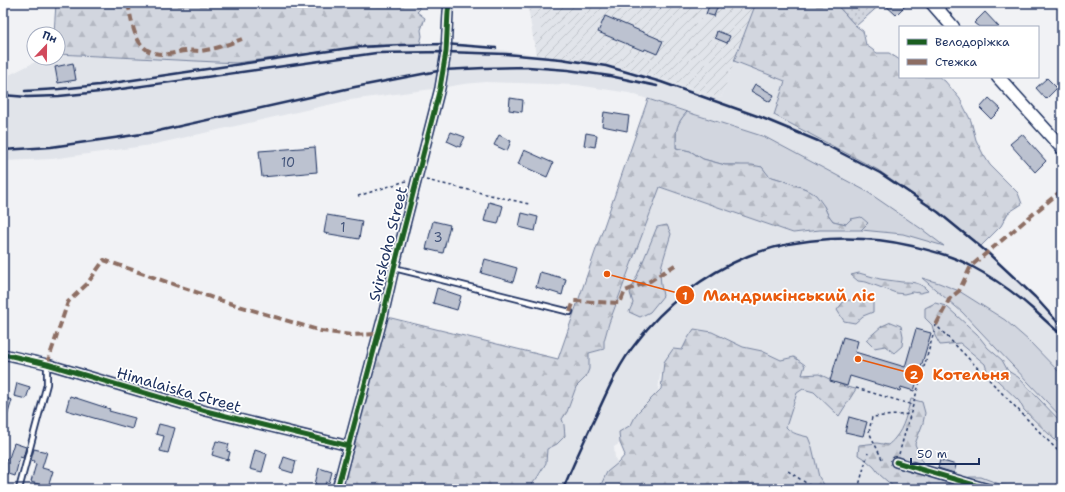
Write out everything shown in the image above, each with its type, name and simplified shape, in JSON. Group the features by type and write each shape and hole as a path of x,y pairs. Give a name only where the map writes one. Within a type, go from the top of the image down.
{"main road":[{"path":"932,3 952,26"},
{"path":"999,78 1062,148"}],"street":[{"path":"442,3 449,7"},
{"name":"Svirskoho Street","path":"337,489 383,316 440,88 446,52 449,7"},
{"name":"Himalaiska Street","path":"3,354 47,364 206,411 349,446"},
{"path":"896,462 988,489"}],"lane":[{"path":"394,268 570,312"},
{"path":"19,489 47,384 47,364"}],"path":[{"path":"358,196 417,178 529,204"},
{"path":"896,462 936,325 1062,455"},
{"path":"856,388 913,405"},
{"path":"882,459 869,432 872,417 910,414"},
{"path":"858,489 868,453"},
{"path":"788,471 814,489"}],"shaded area":[{"path":"520,3 756,3 721,98 634,70 536,55 528,7"},
{"path":"420,44 478,47 634,70 721,98 734,61 785,81 775,116 878,170 937,211 981,246 1062,325 1062,375 1029,341 1005,320 959,291 939,283 923,279 962,312 1062,418 1062,489 766,489 668,363 660,376 656,403 626,439 614,447 615,458 620,469 601,489 528,489 546,463 547,449 557,444 564,425 562,419 567,412 576,387 586,377 589,369 589,353 604,349 604,341 609,323 660,187 793,233 820,230 861,230 903,234 942,245 765,137 629,93 577,85 485,82 464,84 350,100 151,145 52,159 3,161 3,78 27,66 66,66 66,54 236,63 335,50"}],"green space":[{"path":"56,3 416,3 420,9 417,12 425,18 421,30 422,36 420,44 335,50 236,63 66,54 66,26 55,26"},
{"path":"756,3 835,3 856,26 863,31 866,45 877,53 889,53 899,59 899,78 940,78 945,81 960,99 971,121 976,140 983,154 990,165 1018,193 1022,204 1008,213 1001,226 981,246 937,211 878,170 774,115 785,81 734,61"},
{"path":"835,3 882,3 856,26"},
{"path":"648,99 687,112 677,128 676,148 690,151 703,159 725,165 752,165 762,167 769,176 806,189 816,195 833,221 846,224 851,219 861,217 868,223 861,230 820,230 793,233 660,187 609,323 604,341 604,349 589,353 589,369 586,377 576,387 567,412 562,419 565,436 557,444 547,449 546,463 528,489 337,489 383,316 558,359"},
{"path":"687,112 765,137 866,191 944,246 903,234 861,230 868,223 851,219 846,224 833,221 824,206 806,189 768,176 762,167 725,165 703,159 690,151 676,148 677,128"},
{"path":"667,225 671,234 660,274 663,296 650,312 640,317 629,312 633,303 630,293 657,227"},
{"path":"859,273 880,279 916,283 928,291 904,294 896,293 866,282 858,281 851,275"},
{"path":"922,278 959,291 1005,320 1029,341 1062,375 1062,418 962,312"},
{"path":"864,298 873,301 873,312 863,316 855,323 844,321 837,310 844,301"},
{"path":"935,303 946,306 977,334 988,348 1002,360 1008,371 1018,377 1062,423 1062,458 1061,446 1024,410 1019,401 997,380 988,374 985,364 960,343 940,345 935,336 932,325 925,318 925,308"},
{"path":"891,322 901,326 903,336 902,346 894,353 885,346 874,348 866,340 882,326"},
{"path":"694,329 712,332 743,347 762,351 781,360 794,357 805,365 802,375 819,374 846,387 856,389 839,416 814,392 803,389 797,393 786,427 793,433 808,437 812,447 819,477 827,489 599,489 607,472 625,455 620,443 619,432 631,425 637,413 661,389 664,362 673,349 682,350"},
{"path":"911,399 922,402 925,413 915,444 928,476 948,483 970,477 981,477 1002,485 1034,485 1047,489 896,489 880,475 874,467 858,455 859,445 877,443 888,445 901,430"}],"building":[{"path":"710,3 719,3 714,16 706,14"},
{"path":"883,3 908,3 896,15"},
{"path":"985,12 998,26 978,26 974,23"},
{"path":"605,16 663,41 657,54 645,49 644,51 598,32"},
{"path":"717,31 730,36 727,43 715,38"},
{"path":"73,63 76,80 58,83 55,67 66,66 66,65"},
{"path":"1047,78 1057,88 1046,99 1036,88"},
{"path":"755,84 774,95 770,102 751,91"},
{"path":"510,98 523,100 522,112 509,110"},
{"path":"989,98 1001,109 991,119 980,108"},
{"path":"604,112 629,116 627,131 602,126"},
{"path":"451,132 465,137 460,147 447,141"},
{"path":"586,133 597,135 595,147 584,145"},
{"path":"1022,134 1046,161 1035,172 1010,144"},
{"path":"499,135 511,141 507,151 494,145"},
{"path":"315,147 317,172 262,177 259,151"},
{"path":"524,150 553,163 547,177 518,164"},
{"path":"489,202 503,206 498,224 484,221"},
{"path":"522,213 538,217 535,231 519,227"},
{"path":"327,215 362,221 359,239 324,233"},
{"path":"433,221 450,225 443,253 426,249"},
{"path":"485,259 517,268 513,282 481,273"},
{"path":"540,272 566,279 562,295 536,287"},
{"path":"437,288 461,296 457,310 433,303"},
{"path":"916,329 931,333 914,391 901,387 900,391 850,376 847,386 830,381 843,337 858,341 855,352 905,367"},
{"path":"17,383 30,387 26,399 14,396"},
{"path":"70,396 110,409 109,411 135,418 132,429 66,410"},
{"path":"3,397 12,400 5,423 3,423"},
{"path":"849,417 867,422 863,436 845,432"},
{"path":"159,424 175,428 168,453 160,451 164,436 156,434"},
{"path":"216,441 229,444 227,451 230,452 228,460 212,455"},
{"path":"14,443 26,447 23,458 20,457 15,476 3,472 7,458 9,458"},
{"path":"34,449 47,452 42,468 53,471 48,487 31,482 36,464 31,460"},
{"path":"255,450 267,454 262,472 250,469"},
{"path":"284,457 296,461 293,473 280,469"},
{"path":"940,460 956,465 954,473 938,468"},
{"path":"319,468 332,472 329,483 326,482 324,487 315,484"}],"railway":[{"path":"25,91 99,85 356,47 445,44 496,48"},
{"path":"3,95 27,97 100,92 376,53 446,52 506,54 561,59 606,66 661,82 760,117 818,141 880,173 938,212 988,253 1035,297 1062,327"},
{"path":"3,150 51,147 149,133 355,87 443,70 528,67 568,70 610,76 657,86"},
{"path":"563,489 613,379 630,351 647,329 672,304 701,281 732,263 767,249 808,241 851,239 892,242 935,252 964,262 996,281 1020,298 1062,335"}],"marked path":[{"path":"128,3 137,39 148,50 156,53 170,54 181,51 201,51 217,48 242,39"},
{"path":"936,325 950,298 959,291 971,266 1062,190"},
{"path":"47,364 68,302 87,284 104,260 213,298 321,331 351,335 378,334"},
{"path":"570,312 574,301 620,303 625,291 650,281 675,265"}],"cycle path":[{"path":"337,489 383,316 440,88 446,52 449,3"},
{"path":"3,354 47,364 206,411 349,446"},
{"path":"896,462 988,489"}],"place":[{"name":"Мандрикінський ліс","path":"607,274"},
{"name":"Котельня","path":"858,359"}]}
